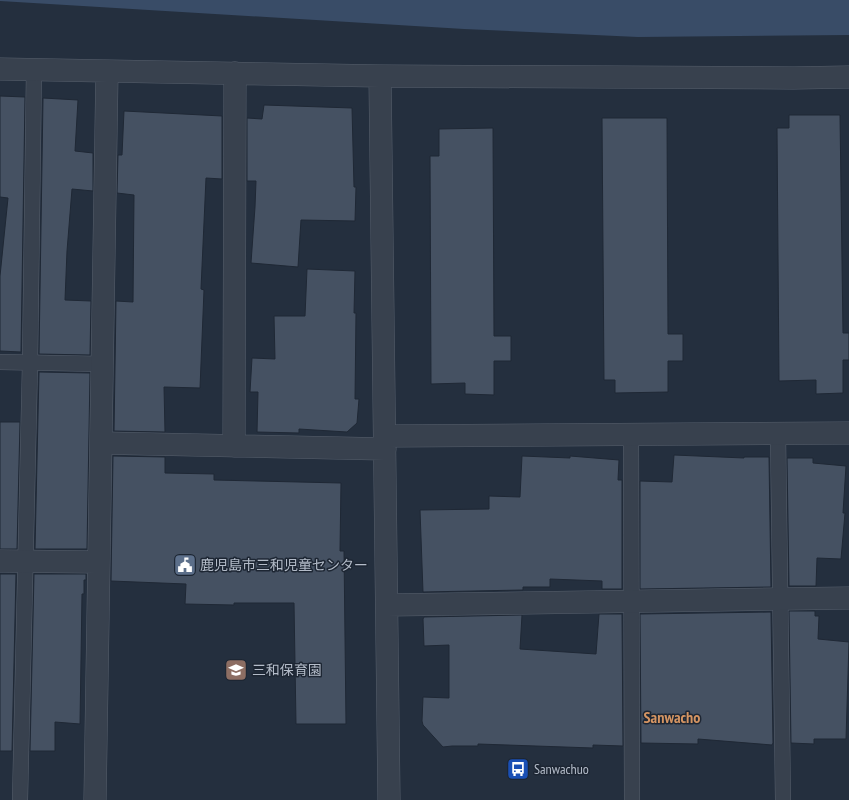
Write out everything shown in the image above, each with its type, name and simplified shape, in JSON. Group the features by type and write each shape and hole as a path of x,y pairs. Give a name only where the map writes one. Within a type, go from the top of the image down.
{"street":[{"path":"0,69 380,76 849,77"},
{"path":"94,800 107,71"},
{"path":"234,446 235,73"},
{"path":"380,76 389,800"},
{"path":"100,443 234,446 631,435 849,433"},
{"path":"0,561 98,562"},
{"path":"387,605 849,598"}],"lane":[{"path":"20,800 24,562 30,362 34,69"},
{"path":"0,362 102,364"},
{"path":"778,434 783,800"},
{"path":"631,435 632,800"}],"water":[{"path":"0,0 849,0 849,35 638,37 464,29"}],"building":[{"path":"0,96 25,97 21,352 0,351 0,276 8,198 0,197"},
{"path":"43,98 78,100 75,151 93,153 93,191 72,189 65,300 91,301 90,355 39,354"},
{"path":"264,105 352,108 354,187 356,187 355,221 301,220 298,267 251,263 256,181 247,181 247,118 262,119"},
{"path":"124,111 222,116 222,179 206,178 201,289 204,290 200,388 164,387 165,432 114,431 116,301 133,302 134,195 117,193 118,155 122,155"},
{"path":"789,115 840,115 843,333 849,333 849,360 843,360 843,393 816,394 816,380 779,381 777,128 789,128"},
{"path":"602,118 667,118 668,334 683,334 683,361 668,361 668,392 615,393 615,380 604,380"},
{"path":"493,128 494,336 511,336 511,361 494,361 494,395 465,394 465,383 431,384 430,156 439,156 439,129"},
{"path":"307,269 355,271 355,399 359,399 357,423 347,432 299,429 299,433 257,432 258,392 250,392 252,358 275,359 274,316 305,316"},
{"path":"39,372 90,373 87,549 35,549"},
{"path":"0,422 20,422 17,549 0,549"},
{"path":"674,455 744,458 769,457 771,587 640,589 640,481 672,482"},
{"path":"113,456 165,457 165,473 214,474 214,480 341,483 340,551 344,551 346,724 296,724 294,603 234,603 234,605 185,604 186,584 111,581"},
{"path":"522,456 570,458 570,456 619,460 618,480 622,480 622,589 602,589 602,581 550,579 550,587 523,587 523,590 423,592 420,510 489,509 489,496 520,497"},
{"path":"787,458 813,458 813,463 846,466 843,513 845,513 841,559 817,558 816,586 789,586"},
{"path":"0,574 16,574 12,751 0,751"},
{"path":"34,574 86,574 86,580 84,580 84,594 82,594 80,724 55,722 55,751 30,751"},
{"path":"789,611 815,611 815,616 819,616 818,639 849,642 846,739 814,739 814,744 791,743"},
{"path":"771,612 772,745 698,739 698,744 641,743 640,614"},
{"path":"599,614 622,614 623,746 593,745 593,748 478,744 478,746 443,747 423,725 423,697 449,698 449,645 424,646 424,617 522,615 520,649 596,654"}],"place":[{"name":"鹿児島市三和児童センター","path":"185,565"},
{"name":"三和保育園","path":"236,670"},
{"name":"Sanwachuo","path":"518,769"}],"district":[{"name":"Sanwacho","path":"672,717"}]}
